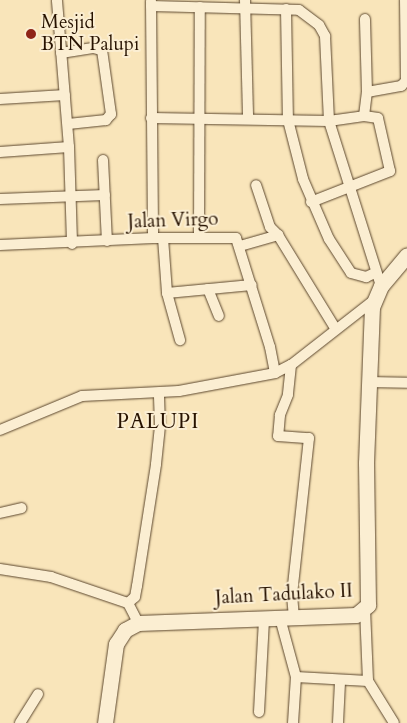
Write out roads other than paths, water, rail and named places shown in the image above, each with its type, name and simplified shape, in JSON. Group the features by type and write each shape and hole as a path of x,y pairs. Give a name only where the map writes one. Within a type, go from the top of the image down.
{"main road":[{"name":"Jalan Tadulako II","path":"138,622 356,615 365,609 370,598 367,546 368,382 373,301 378,280 407,255"},
{"path":"105,723 116,644 125,630 138,622"}],"street":[{"path":"57,0 68,124 72,196 72,244"},
{"path":"367,92 401,86 406,81 405,0"},
{"path":"180,340 167,292 158,238 151,118 151,3 200,7 245,4 299,10 311,17 325,36 329,121 348,189 378,280"},
{"path":"245,4 248,117"},
{"path":"199,237 200,7"},
{"path":"286,8 288,120 311,202 350,273 378,280"},
{"path":"364,116 367,92 365,19"},
{"path":"61,53 93,48 102,50 111,114 106,120 68,124"},
{"path":"0,99 66,95"},
{"path":"151,118 248,117 329,121 364,116 378,118 390,172 311,202"},
{"path":"0,152 69,147"},
{"path":"103,160 107,241"},
{"path":"256,185 270,227 278,235 335,328"},
{"path":"0,199 105,195"},
{"path":"240,246 278,235"},
{"name":"Jalan Virgo","path":"0,245 72,244 158,238 233,237 240,246 275,373"},
{"path":"167,292 252,285"},
{"path":"208,289 219,316"},
{"path":"0,430 82,396 159,393 236,382 275,373 291,365 335,328 373,301"},
{"path":"291,365 288,395 280,415 278,436 309,438 292,595 287,618 296,677 293,723"},
{"path":"368,382 407,383"},
{"path":"128,603 135,597 156,464 160,425 159,393"},
{"path":"0,513 21,508"},
{"path":"0,569 52,577 128,603 138,622"},
{"path":"365,609 368,681 394,723"},
{"path":"259,712 264,619"},
{"path":"296,677 340,682 368,681"},
{"path":"338,723 340,682"},
{"path":"20,723 38,694"}],"place":[{"name":"Mesjid BTN Palupi","path":"31,34"}],"district":[{"name":"PALUPI","path":"158,422"}]}
